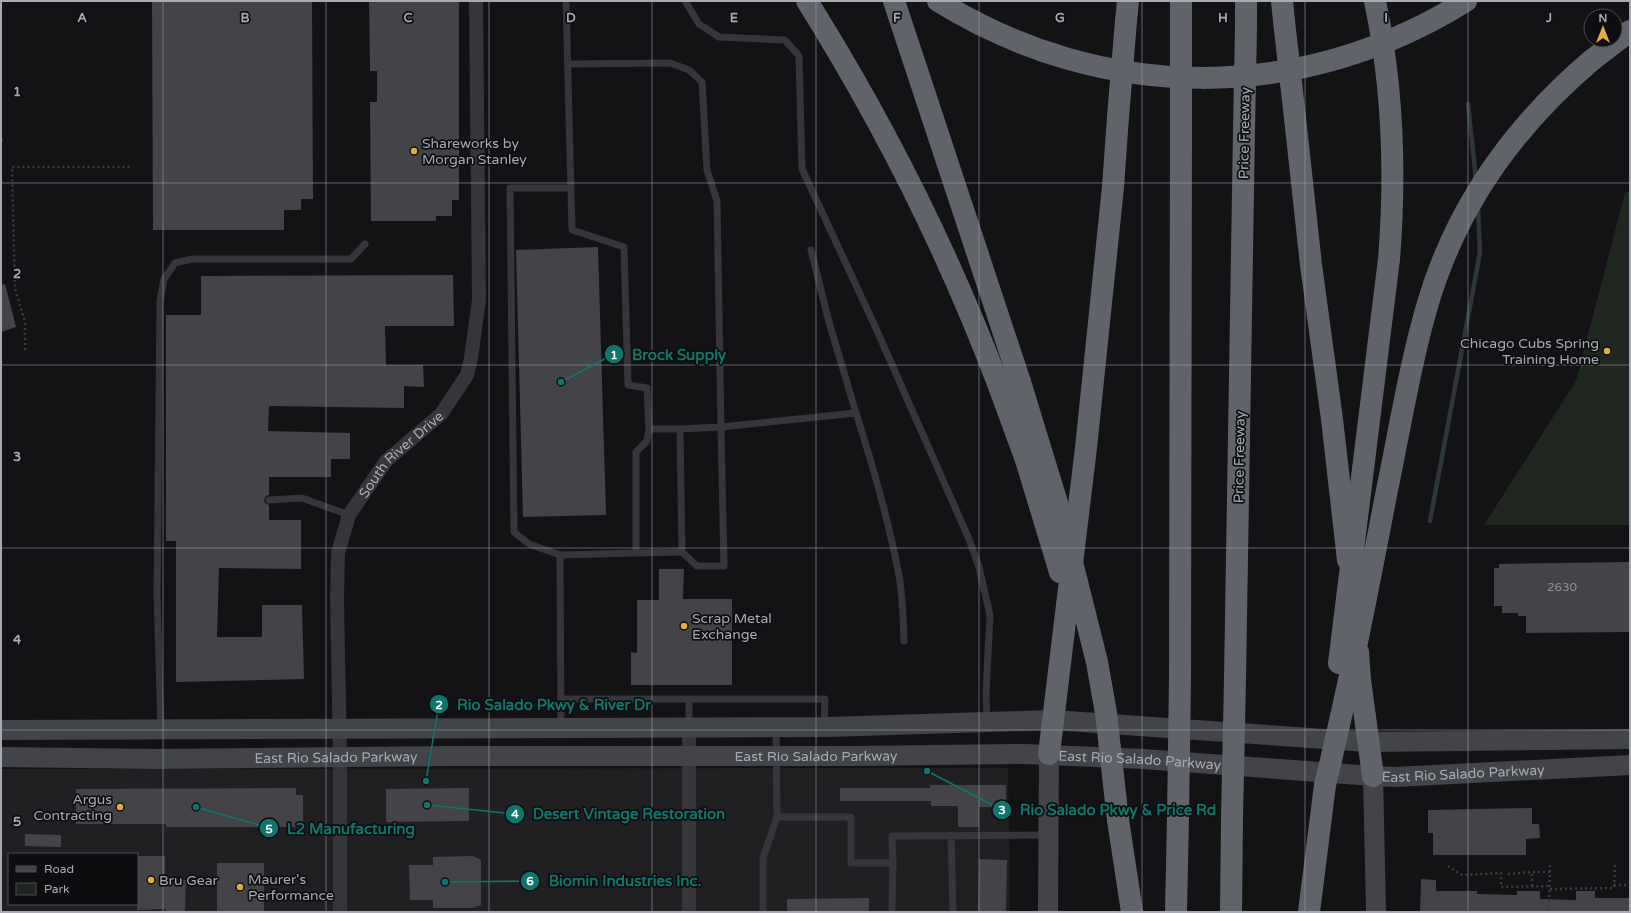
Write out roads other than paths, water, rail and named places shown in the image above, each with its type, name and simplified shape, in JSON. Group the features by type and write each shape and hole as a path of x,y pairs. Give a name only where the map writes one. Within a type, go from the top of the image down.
{"highway":[{"path":"807,1 862,94 909,180 948,262 1010,385"},
{"path":"894,1 920,77 1010,385 1038,496 1062,576 1084,664 1118,820 1123,844 1132,912"},
{"path":"938,1 1000,35 1057,56 1092,66 1169,77 1208,78 1248,76 1287,70 1346,56 1383,43 1419,27 1466,1"},
{"path":"1176,912 1180,678 1182,1"},
{"name":"Price Freeway","path":"1231,912 1246,1"},
{"path":"1309,912 1391,232 1394,179 1392,126 1385,60 1375,1"},
{"path":"1049,754 1088,436 1112,195 1127,11"},
{"path":"1283,11 1311,265 1332,419 1355,622 1360,680 1373,776"},
{"path":"1325,785 1348,686 1415,353 1435,283 1462,219 1473,198 1499,158 1526,124 1548,100 1592,60 1630,31"}],"main road":[{"name":"East Rio Salado Parkway","path":"1,730 824,727 1053,720 1368,742 1630,739"},
{"path":"1582,767 1586,755 1630,752"},
{"name":"East Rio Salado Parkway","path":"1,757 157,759 1049,754 1143,759 1396,777 1630,764"},
{"path":"1048,912 1049,754"},
{"path":"1373,776 1376,912"}],"street":[{"name":"South River Drive","path":"340,912 340,729 337,599 338,554 349,515 386,461 441,414 466,375 471,358 479,300 476,1"},
{"path":"689,727 689,912"}],"lane":[{"path":"566,1 572,230 624,247 628,384 647,388 649,429 647,441 636,452 636,553"},
{"path":"685,1 699,24 719,37 785,40 799,56 802,169 877,331 969,539 979,567 990,615 986,693 987,723"},
{"path":"568,64 670,63 689,70 702,82 707,170 717,201 724,566 696,566 682,552 680,429"},
{"path":"571,188 510,188 514,532 529,544 560,555 682,552"},
{"path":"161,729 157,596 157,483 160,300 164,279 175,263 192,259 351,259 364,244"},
{"path":"811,250 829,322 869,453 900,577 904,641"},
{"path":"649,429 721,428 856,413"},
{"path":"269,500 302,498 349,515"},
{"path":"560,555 561,727"},
{"path":"561,699 825,699 824,727"},
{"path":"689,699 689,727"},
{"path":"763,912 763,858 777,817 776,727"},
{"path":"777,817 851,817 851,863 892,863"},
{"path":"951,835 953,912"},
{"path":"892,912 892,836 1048,835"}],"waterway":[{"path":"1468,104 1476,180"},
{"path":"1430,521 1480,252 1478,208"}],"place":[{"name":"Shareworks by Morgan Stanley","path":"414,151"},
{"name":"Chicago Cubs Spring Training Home","path":"1607,351"},
{"name":"Brock Supply","path":"561,382"},
{"name":"Scrap Metal Exchange","path":"684,626"},
{"name":"Rio Salado Pkwy & Price Rd","path":"927,771"},
{"name":"Rio Salado Pkwy & River Dr","path":"426,781"},
{"name":"Desert Vintage Restoration","path":"427,805"},
{"name":"Argus Contracting","path":"120,807"},
{"name":"L2 Manufacturing","path":"196,807"},
{"name":"Bru Gear","path":"151,880"},
{"name":"Biomin Industries Inc.","path":"445,882"},
{"name":"Maurer's Performance","path":"240,887"}]}
